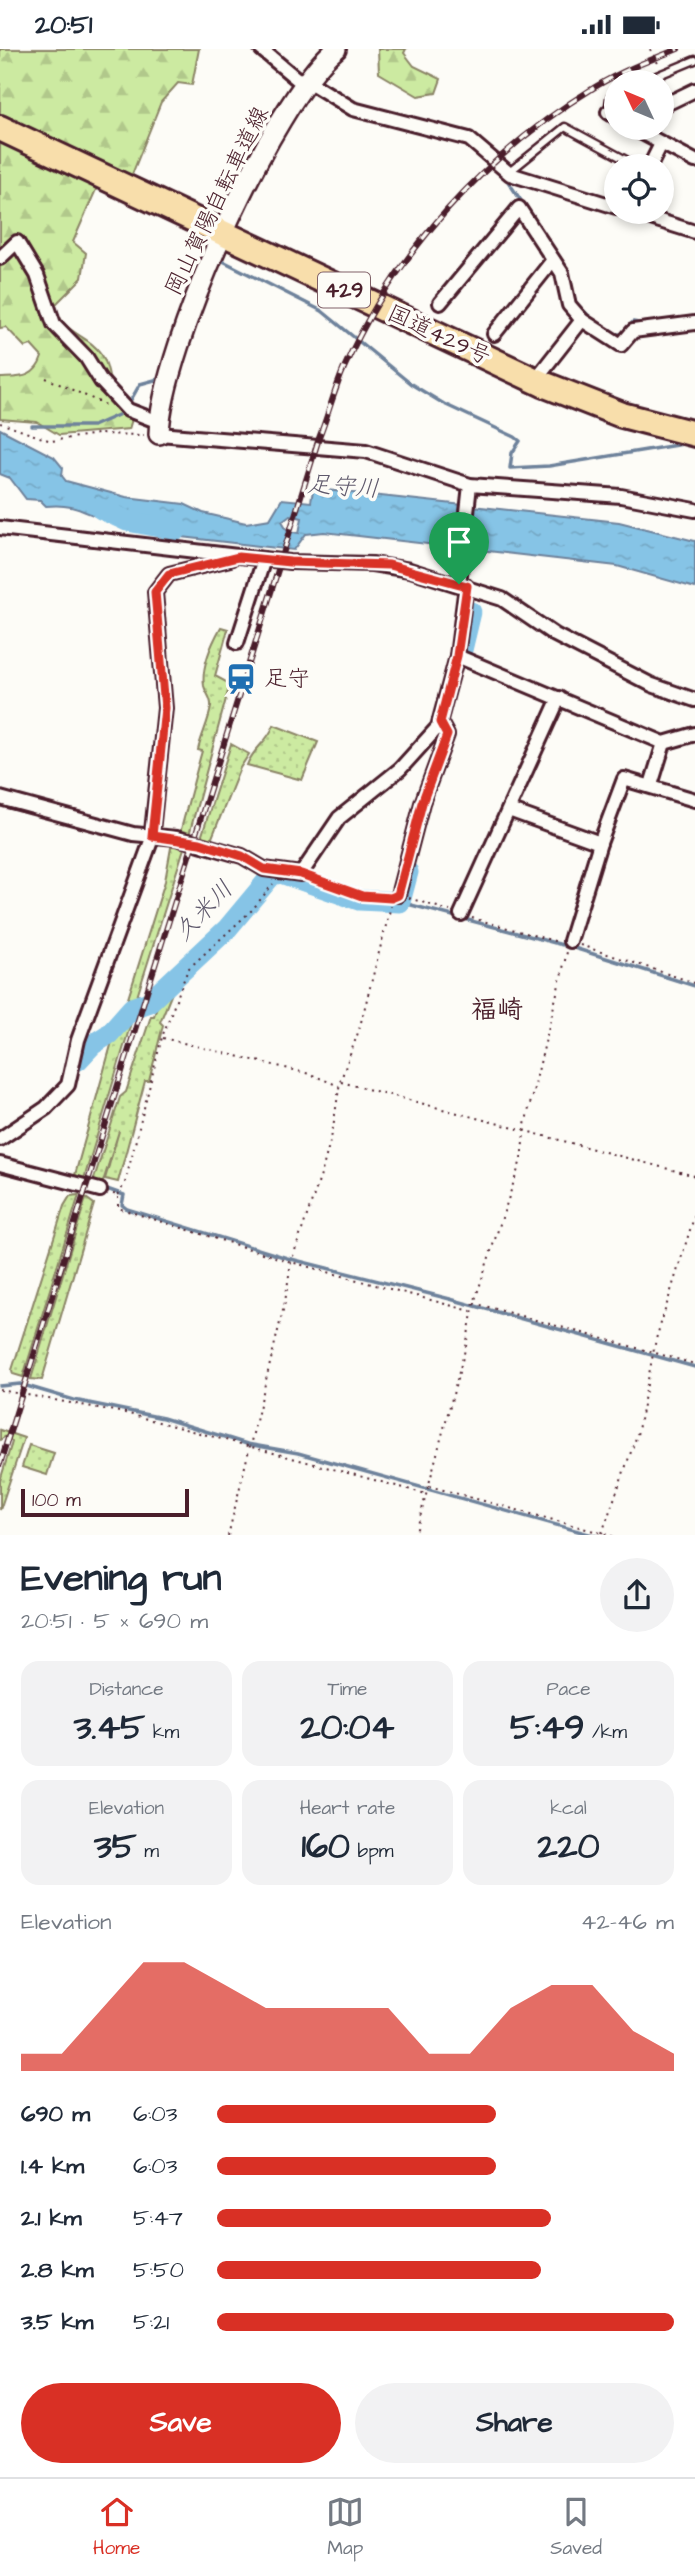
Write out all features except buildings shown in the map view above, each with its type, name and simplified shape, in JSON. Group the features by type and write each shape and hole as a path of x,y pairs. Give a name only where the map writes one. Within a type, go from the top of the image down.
{"highway":[{"name":"国道429号","path":"0,128 535,380 622,415 695,434"}],"main road":[{"name":"岡山賀陽自転車道線","path":"159,428 186,322 224,233 306,80 336,49"}],"street":[{"path":"261,49 297,79 306,80 333,98 371,116 469,139 508,173 604,203"},
{"path":"674,100 695,90"},
{"path":"653,140 692,155"},
{"path":"655,154 660,144"},
{"path":"440,303 519,208 562,273 569,305 582,320 621,345 633,331 695,323"},
{"path":"669,224 695,232"},
{"path":"0,258 17,241 37,275 54,324 86,356 101,380 128,410 159,428 366,451 470,487 621,496 695,510"},
{"path":"494,334 553,260"},
{"path":"535,380 582,320"},
{"path":"0,798 133,834 184,839 242,856 264,869 301,874 339,818 400,769 440,722 457,656 470,487"},
{"path":"0,528 238,557 389,565 462,581 502,599 555,635 652,685 695,700"},
{"path":"0,1139 46,1108 68,1085 78,1040 152,836 165,708 155,592 169,574 238,557"},
{"path":"237,643 264,559"},
{"path":"457,656 664,743 695,734"},
{"path":"461,914 559,698"},
{"path":"398,899 422,803 447,735 440,722"},
{"path":"651,785 664,743"},
{"path":"569,945 600,843 624,779 695,800"},
{"path":"509,810 600,843"},
{"path":"0,1164 100,1190"}],"lane":[{"path":"668,70 695,59"},
{"path":"508,173 565,127 615,154"}],"path":[{"path":"650,49 662,70"},
{"path":"46,378 125,413 128,410"},
{"path":"0,423 51,441 159,428"},
{"path":"301,874 362,896 398,899 461,914 695,983"},
{"path":"276,878 252,910 188,969 162,1037 118,1208 292,1260 695,1364"},
{"path":"228,1535 288,1288 292,1260 321,1175 332,1134 340,1082 359,1030 398,899"},
{"path":"415,1535 445,1430 473,1307 514,1186 524,1131 569,945"},
{"path":"162,1037 290,1069 339,1086"},
{"path":"340,1082 695,1176"},
{"path":"100,1190 120,1193"},
{"path":"602,1533 637,1435 652,1355 695,1214"},
{"path":"0,1390 125,1413 612,1535"}],"green space":[{"path":"0,49 199,49 192,85 178,83 161,102 131,177 0,115"},
{"path":"378,49 406,49 404,53 414,66 441,79 436,93 418,96 379,73"},
{"path":"0,138 98,185 73,242 86,253 82,278 55,305 63,323 102,355 107,365 114,398 132,419 129,429 59,435 37,422 0,419 0,378 20,377 31,373 42,357 31,345 25,347 6,327 0,328"},
{"path":"221,627 228,629 215,676 230,684 189,835 180,833 202,751 198,750 211,707 204,686 204,671 211,647"},
{"path":"274,725 318,742 302,780 247,765"},
{"path":"231,744 249,754 240,768 211,840 201,838"},
{"path":"172,842 185,845 136,1000 125,1008 165,881"},
{"path":"176,983 160,1022 163,1025 149,1081 145,1081 118,1182 105,1179 119,1131 103,1182 93,1182 120,1097 126,1092 151,1016 154,1016 159,1000"},
{"path":"134,1013 84,1179 75,1175 113,1038"},
{"path":"79,1195 23,1377 13,1374 12,1370 64,1206 70,1196"},
{"path":"86,1198 94,1204 42,1380 31,1379"},
{"path":"0,1430 24,1438 0,1510 0,1481 12,1442 6,1436 0,1440"},
{"path":"29,1445 54,1453 47,1475 22,1467"}],"water":[{"path":"0,429 54,457 63,468 62,476 66,481 126,497 184,504 203,513 246,523 270,519 282,499 311,502 314,484 326,490 619,522 695,541 695,588 617,566 324,532 306,534 294,550 156,534 149,531 152,524 150,520 108,520 68,506 46,506 40,500 26,499 10,478 0,474","holes":["290,515 302,518 299,533 288,531 282,521"]}],"waterway":[{"path":"505,177 524,205"},
{"path":"219,259 322,311 411,384 444,404 515,437 520,441 512,453 510,468 549,466 689,443"},
{"path":"566,270 576,303 595,322"},
{"path":"613,334 622,334 633,322 644,324"},
{"path":"128,405 140,384 162,378"},
{"path":"32,426 93,426 118,415"},
{"name":"足守川","path":"101,509 127,521 177,530"},
{"name":"久米川","path":"461,654 471,612"},
{"name":"久米川","path":"78,1060 92,1045 109,1034 132,1008 149,1002 227,929 272,875 281,873 359,900 400,902 408,872"},
{"path":"400,902 574,948 695,986"},
{"path":"104,1188 124,1195 122,1205 127,1209 287,1258 450,1299 695,1367"},
{"path":"0,1386 20,1384 74,1400 163,1418 247,1444 298,1453 592,1535"}],"railway":[{"path":"0,1464 319,438 344,368 365,325 390,284 448,208 482,174 555,113 595,87 678,49"}],"place":[{"name":"足守","path":"241,679"}],"district":[{"name":"福崎","path":"497,1010"}],"route":[{"path":"238,557 290,562 389,565 459,584 467,586 457,656 440,722 447,735 422,803 398,895 391,898 362,896 301,874 264,869 242,856 200,843 152,836 165,708 155,592 160,582 169,574 238,557"}]}
